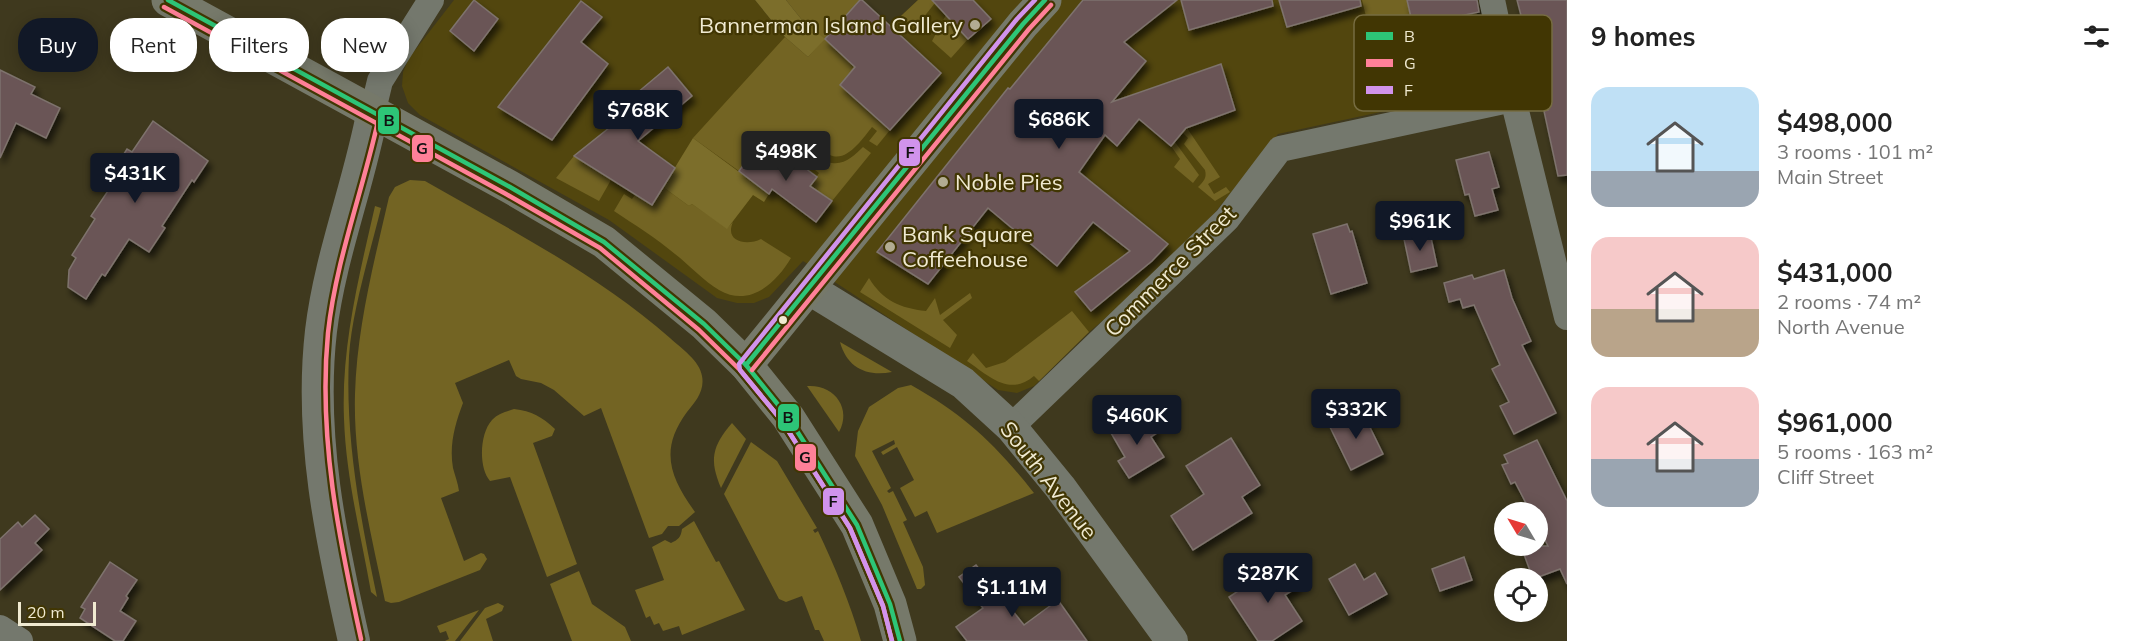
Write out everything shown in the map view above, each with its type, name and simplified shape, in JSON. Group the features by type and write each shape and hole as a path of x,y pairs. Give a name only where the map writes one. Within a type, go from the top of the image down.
{"main road":[{"path":"168,0 335,92 373,110 604,242 704,324 746,365 788,417 857,525 890,604 900,641"},
{"path":"746,365 1023,24 1045,0"}],"street":[{"path":"354,641 338,570 321,475 316,398 321,331 332,267 366,149 380,81 431,0"},
{"path":"1492,0 1495,15"},
{"name":"Commerce Street","path":"1011,428 1227,219 1280,149 1457,111"},
{"path":"1516,111 1567,317"},
{"name":"South Avenue","path":"808,288 963,383 1011,428 1060,487 1172,641"},
{"path":"0,628 20,641"}],"shaded area":[{"path":"454,0 755,0 785,37 808,57 860,0 891,25 918,0 1474,0 1477,15 1354,15 1354,111 1386,111 1278,134 1209,220 1144,286 1089,332 1034,386 1017,393 998,390 803,261 769,297 754,303 737,303 717,298 609,220 420,115 408,103 402,86 403,72 409,72 409,58"},
{"path":"755,0 786,0 802,20 825,39 808,57 785,37"},
{"path":"786,0 860,0 825,39 855,67 840,85 890,130 877,146 869,141 877,131 872,127 848,153 836,157 817,149 797,152 790,149 779,164 756,148 739,171 693,138 785,37 808,57 824,39 802,20"},
{"path":"918,0 932,0 935,3 915,28 901,16"},
{"path":"1362,0 1407,0 1411,15 1366,15"},
{"path":"946,15 968,39 951,58 932,41"},
{"path":"1187,128 1220,177 1208,184 1214,194 1226,187 1230,192 1215,201 1198,187 1206,173 1184,144 1188,138 1183,133"},
{"path":"693,138 769,194 764,202 753,195 727,229 663,187"},
{"path":"1175,142 1199,175 1193,183 1174,167 1180,159 1171,146"},
{"path":"863,147 871,153 832,201 810,186 819,173 803,161 805,157 814,154 830,163 837,163 845,161"},
{"path":"574,156 611,180 599,201 556,178"},
{"path":"410,180 425,181 552,253 642,315 698,365 703,381 701,391 678,426 671,451 674,475 695,512 679,526 668,526 662,534 649,538 601,408 584,416 554,390 541,383 516,376 509,360 455,383 463,403 452,443 453,468 459,491 441,498 464,561 481,553 487,559 480,570 399,602 385,601 360,472 355,420 356,369 367,295 389,197 395,187"},
{"path":"663,187 689,206 692,204 727,228 733,222 732,234 738,241 749,242 761,239 791,258 778,276 761,290 741,296 730,295 719,290 660,242 614,211 624,194 632,199 635,195 652,205"},
{"path":"375,206 381,208 354,320 348,387 355,477 377,597 371,592 351,485 344,419 348,338"},
{"path":"869,278 886,298 908,308 926,311 935,298 940,315 970,293 972,298 943,320 957,335 950,348 860,292"},
{"path":"1072,311 1089,332 1039,381 1034,376 1016,385 999,382 967,361 973,353 986,368 1005,362"},
{"path":"840,342 892,372 874,373 859,369 843,351"},
{"path":"911,385 948,408 978,432 1034,493 937,533 927,511 915,517 900,488 914,480 897,447 883,455 881,452 895,444 894,440 872,451 891,488 887,491 889,493 893,491 907,520 903,522 923,567 925,585 921,589 917,589 882,505 855,456 858,431 869,407 898,388"},
{"path":"807,386 825,389 838,399 843,414 839,432"},
{"path":"514,409 536,415 555,429 552,436 533,443 577,564 547,577 510,477 490,481 482,459 483,441 488,426 497,416"},
{"path":"732,423 746,439 721,488 715,469 714,454 720,439"},
{"path":"751,442 777,461 817,528 813,530 815,533 818,531 830,558 861,641 824,641 819,630 815,630 802,596 786,602 779,599 724,494"},
{"path":"694,521 716,562 719,561 745,610 682,635 679,626 663,631 659,623 654,625 650,616 646,618 635,590 664,580 652,547 665,540 671,543 676,541 682,529"},
{"path":"579,571 592,604 625,627 631,641 572,641 550,584"},
{"path":"498,603 504,606 502,611 486,619 493,641 460,641 485,608"},
{"path":"479,610 455,641 445,641 449,639 446,631 440,633 437,626"}],"building":[{"path":"474,0 498,19 474,51 450,31"},
{"path":"860,0 941,73 890,130 840,85 855,67 825,39"},
{"path":"932,0 973,0 991,19 968,39"},
{"path":"1083,0 1177,0 1124,42 1146,61 1112,102 1221,64 1235,110 1186,128 1171,146 1139,119 1117,146 1105,135 1079,172 1168,244 1152,261 1091,311 1075,292 1130,251 1093,222 1057,266 988,208 928,284 877,252 1008,88 1010,89"},
{"path":"1181,0 1272,0 1273,6 1189,30"},
{"path":"1279,0 1360,0 1361,6 1287,27"},
{"path":"1407,0 1477,0 1479,12 1465,15 1410,15"},
{"path":"1517,0 1567,0 1567,175 1558,176 1544,111 1552,111 1552,15 1521,15"},
{"path":"581,1 602,17 581,42 608,64 552,140 498,107"},
{"path":"668,67 692,96 638,141 675,168 652,205 574,156 614,124 616,126 646,103 637,93"},
{"path":"0,70 35,87 31,94 60,108 46,138 16,123 0,158"},
{"path":"153,121 208,161 194,182 192,180 162,226 165,228 149,252 129,239 105,276 102,274 86,299 68,287 69,270 76,258 72,255 95,219 91,216 108,191 103,187 127,149 132,152"},
{"path":"756,147 779,164 786,154 817,177 810,186 832,201 816,222 772,189 769,194 739,171"},
{"path":"1489,152 1499,187 1492,189 1498,210 1475,216 1469,194 1465,195 1456,160"},
{"path":"1347,224 1350,232 1352,231 1367,283 1331,294 1313,234"},
{"path":"1430,233 1437,266 1411,272 1404,239"},
{"path":"1504,270 1512,298 1531,341 1522,345 1556,413 1514,434 1500,406 1509,402 1492,369 1500,365 1474,305 1463,308 1460,299 1449,302 1444,283 1472,275 1474,279"},
{"path":"1362,411 1383,454 1351,470 1330,427"},
{"path":"1147,416 1157,433 1151,437 1164,457 1129,478 1118,461 1125,457 1111,433 1135,419 1137,422"},
{"path":"1231,438 1260,485 1242,497 1252,513 1193,550 1171,516 1204,494 1186,466"},
{"path":"1537,440 1567,501 1567,584 1560,569 1548,573 1548,568 1529,568 1525,556 1548,556 1548,502 1525,502 1515,482 1511,484 1502,465 1508,463 1504,455"},
{"path":"35,515 49,529 35,543 42,550 0,590 0,539 18,522 22,527"},
{"path":"1464,557 1472,580 1440,591 1432,569"},
{"path":"110,562 137,580 126,596 128,598 120,611 136,621 123,641 115,641 80,618 85,609 81,607"},
{"path":"1282,562 1298,587 1285,595 1302,621 1272,641 1258,641 1229,597"},
{"path":"1355,564 1364,580 1375,573 1387,594 1349,615 1329,579"},
{"path":"976,565 1024,625 1058,600 1087,641 967,641 956,627 983,608 959,577"}],"transit line":[{"name":"B","path":"168,0 510,187 604,242 704,324 746,365 788,417 857,525 890,604 900,641"},
{"name":"F","path":"892,641 883,606 850,528 782,421 740,370 739,364 1017,19 1035,0"},
{"name":"B","path":"746,365 1023,24 1045,0"},
{"name":"G","path":"752,370 1029,29 1051,5"},
{"name":"G","path":"164,7 600,248 699,330 740,370 782,421 850,528 883,606 892,641"},
{"name":"G","path":"361,639 332,488 326,411 326,372 328,333 337,277 380,112"}],"place":[{"name":"Bannerman Island Gallery","path":"975,25"},
{"name":"Noble Pies","path":"943,182"},
{"name":"Bank Square Coffeehouse","path":"890,247"}]}
